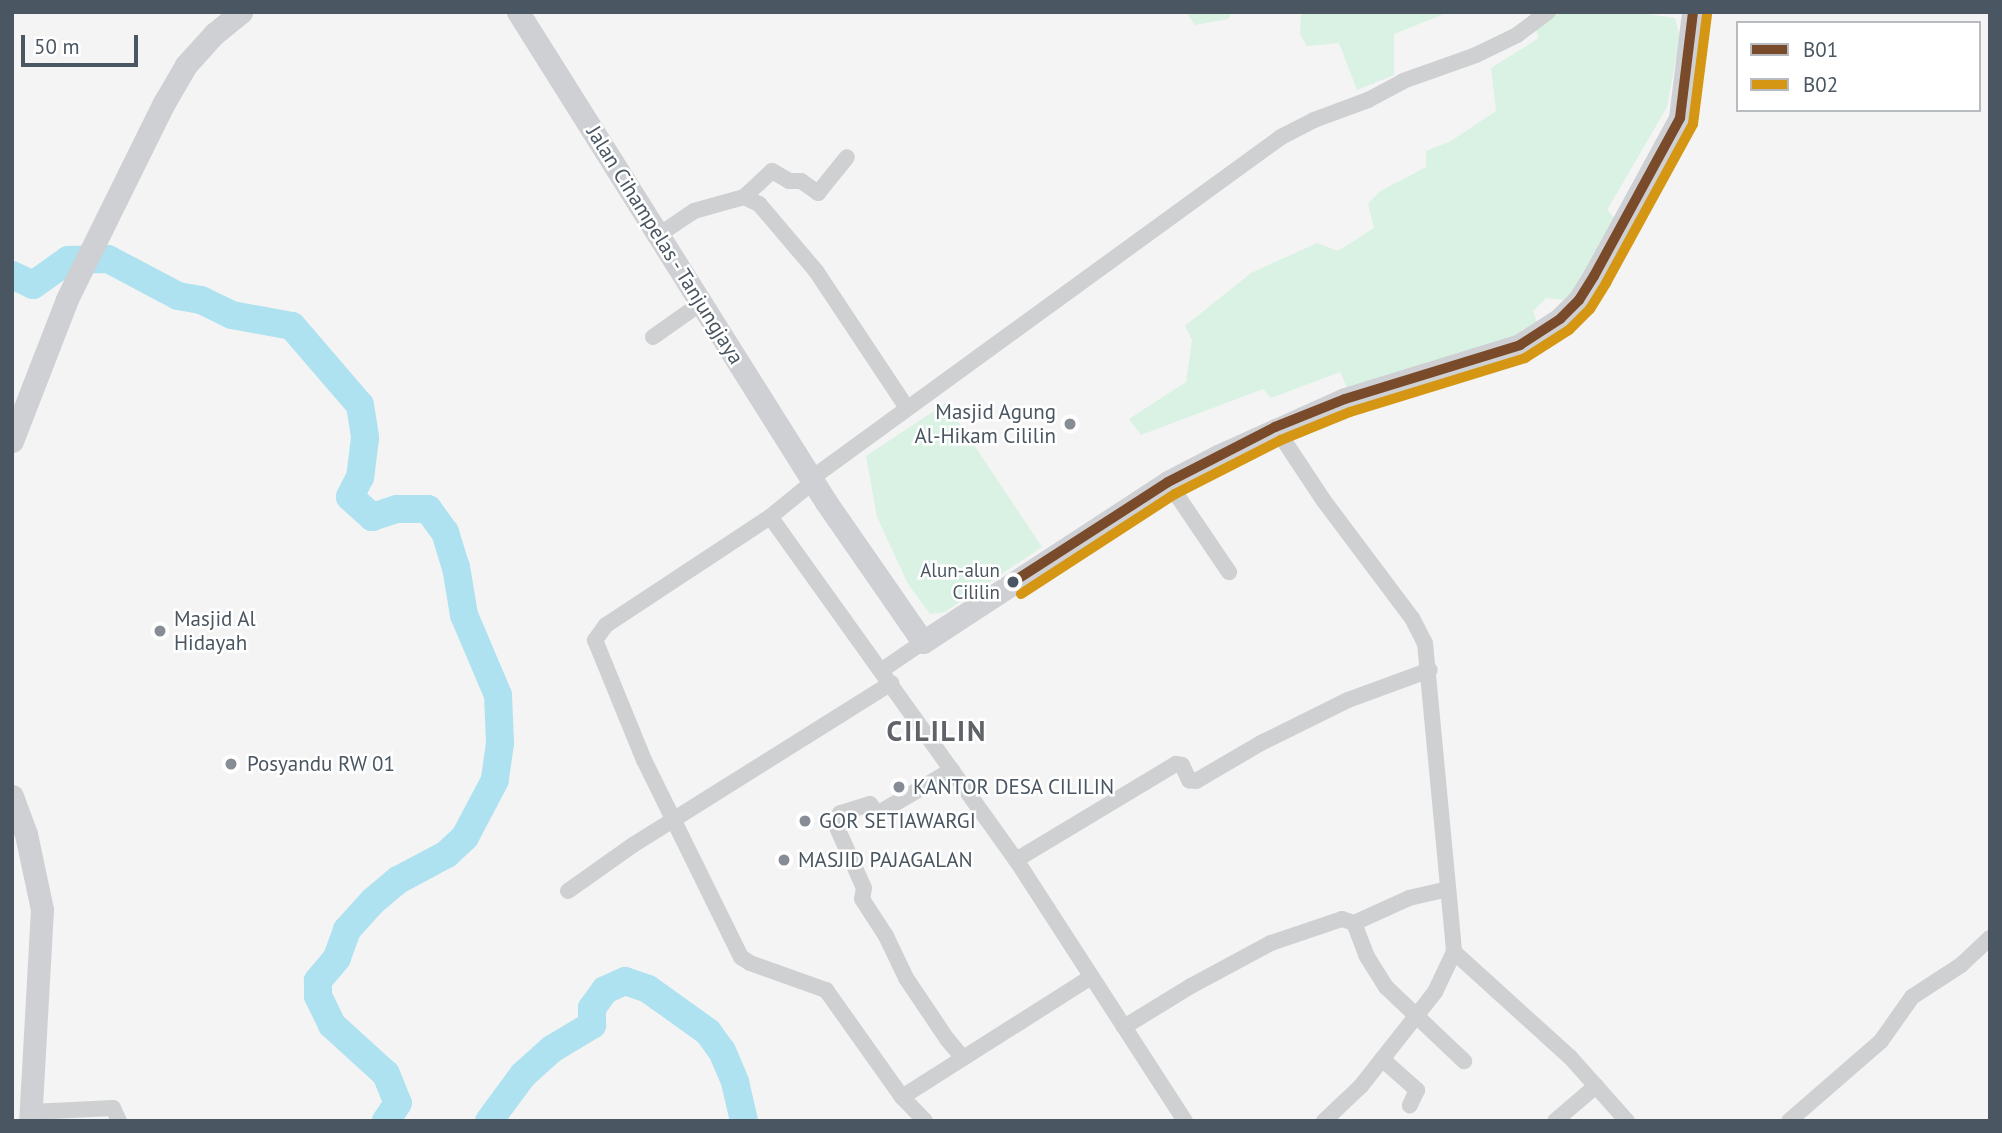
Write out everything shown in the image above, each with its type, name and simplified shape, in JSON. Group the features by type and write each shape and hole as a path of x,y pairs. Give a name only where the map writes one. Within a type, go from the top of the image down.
{"main road":[{"path":"12,441 67,299 186,65 214,34 241,12"},
{"name":"Jalan Cihampelas - Tanjungjaya","path":"518,12 812,478 923,642"},
{"path":"923,642 1168,482 1275,428 1345,399 1520,345 1539,334 1579,300 1681,118 1693,12"},
{"path":"12,796 26,834 43,909 30,1116"}],"street":[{"path":"925,1121 902,1097 825,990 750,963 741,957 644,760 598,647 597,634 770,517 807,486 812,478 1281,137 1314,120 1368,100 1402,81 1476,55 1517,35 1548,12"},
{"path":"660,234 694,211 744,197 772,171 789,181 801,181 818,193 847,157"},
{"path":"744,197 759,204 816,271 907,408"},
{"path":"653,337 701,303"},
{"path":"1275,428 1324,501 1420,630 1430,670 1454,953 1434,992 1415,1017 1361,1086 1324,1121"},
{"path":"1168,482 1229,572"},
{"path":"770,517 1016,860 1185,1121"},
{"path":"568,891 886,676 923,642"},
{"path":"1016,860 1176,764 1182,765 1189,780 1196,781 1261,743 1348,700 1430,670"},
{"path":"952,770 877,814 870,804 840,813 835,823 864,888 862,899 886,936 906,978 947,1040 962,1057"},
{"path":"1124,1027 1245,955 1342,919 1353,923 1409,898 1448,889"},
{"path":"1353,923 1375,972 1415,1017 1464,1061"},
{"path":"1789,1121 1881,1041 1912,997 1961,965 1990,938"},
{"path":"1454,953 1536,1025 1627,1121"},
{"path":"902,1097 1091,977"},
{"path":"1382,1059 1417,1090 1410,1105"},
{"path":"1555,1121 1596,1086"},
{"path":"30,1116 113,1108 119,1121"}],"green space":[{"path":"1186,12 1232,12 1228,19 1195,25"},
{"path":"1301,12 1449,12 1394,34 1394,75 1357,90 1339,43 1307,46 1300,34"},
{"path":"1634,12 1675,18 1680,37 1667,107 1607,210 1617,220 1574,301 1546,298 1533,311 1538,325 1507,341 1348,389 1340,372 1271,398 1263,389 1141,435 1129,419 1186,382 1192,340 1185,326 1251,273 1317,243 1338,251 1374,228 1368,204 1379,192 1426,167 1426,151 1451,141 1496,111 1491,68 1539,38 1530,14"},
{"name":"Alun-alun Cililin","path":"946,403 1042,547 945,612 930,614 908,584 877,517 866,456"}],"waterway":[{"path":"12,275 33,285 68,260 108,259 178,296 201,300 232,315 292,326 360,405 365,438 360,477 350,497 372,517 397,509 428,509 445,532 456,567 464,615 498,695 500,743 495,780 465,837 447,854 398,880 373,901 347,930 337,958 318,981 318,996 332,1025 386,1074 398,1103 386,1121"},
{"path":"489,1121 523,1075 552,1049 592,1025 592,1008 605,990 625,981 648,989 708,1032 722,1051 735,1082 744,1121"}],"transit line":[{"name":"B01","path":"1013,582 1168,482 1275,427 1345,399 1520,345 1560,319 1579,300 1594,276 1680,118 1693,12"},
{"name":"B02","path":"1021,594 1175,494 1281,440 1350,412 1525,358 1569,330 1590,309 1606,283 1693,124 1707,14"}],"place":[{"name":"Masjid Agung Al-Hikam Cililin","path":"1070,424"},
{"name":"Alun-alun Cililin","path":"1013,582"},
{"name":"Masjid Al Hidayah","path":"160,631"},
{"name":"Posyandu RW 01","path":"231,764"},
{"name":"KANTOR DESA CILILIN","path":"899,787"},
{"name":"GOR SETIAWARGI","path":"805,821"},
{"name":"MASJID PAJAGALAN","path":"784,860"}],"district":[{"name":"CILILIN","path":"937,731"}]}
